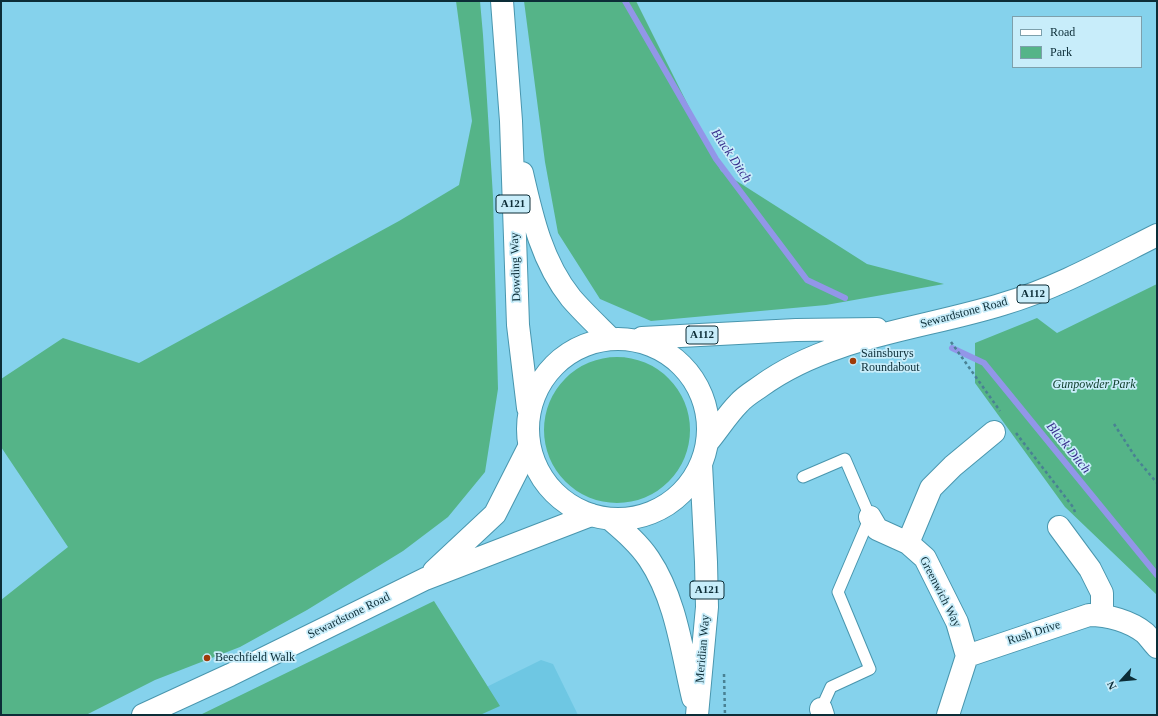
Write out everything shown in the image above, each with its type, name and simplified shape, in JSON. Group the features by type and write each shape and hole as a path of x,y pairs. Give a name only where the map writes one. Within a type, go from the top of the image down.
{"main road":[{"name":"Dowding Way","path":"502,1 511,121 518,325 529,413"},
{"name":"Dowding Way","path":"511,121 531,215 544,253 571,298 620,338"},
{"name":"Sewardstone Road","path":"707,443 740,402 775,376 810,358 901,329 934,323 995,306 1040,291 1079,274 1157,235"},
{"name":"Sewardstone Road","path":"529,413 538,386 553,365 568,353 585,344 620,338 796,330 901,329"},
{"path":"620,338 665,351 681,364 700,391 709,426 707,443 701,464"},
{"path":"529,413 527,428 529,447 541,475 558,496 572,507 601,517"},
{"path":"908,543 931,488 953,466 1003,425"},
{"name":"Sewardstone Road","path":"425,579 495,514 529,447"},
{"name":"Sewardstone Road","path":"143,715 230,675 425,579 601,517 636,517 655,511 670,503 690,483 701,464"},
{"name":"Meridian Way","path":"697,715 707,607 701,464"},
{"name":"Meridian Way","path":"601,517 632,538 649,559 665,590 675,618 697,715"},
{"name":"Greenwich Way","path":"870,517 877,529 908,543 925,558 957,622 967,656"},
{"path":"1067,520 1102,593 1102,615"},
{"name":"Rush Drive","path":"967,656 1089,615 1102,615 1122,620 1145,633 1157,647"},
{"path":"948,715 967,656"}],"lane":[{"path":"803,477 845,459 870,517 838,592 870,669 831,687 822,712"}],"path":[{"path":"951,342 1003,425 1073,507 1067,520"},
{"path":"1114,424 1136,458 1157,483"},
{"path":"1154,480 1157,477"}],"shaded area":[{"path":"541,660 553,664 578,715 430,715"}],"green space":[{"path":"456,1 480,1 493,197 498,389 485,472 448,517 403,551 307,610 240,647 155,680 86,715 1,715 1,600 68,547 1,447 1,379 63,338 139,363 399,221 459,185 472,121"},
{"path":"524,1 636,1 721,171 867,264 944,284 826,305 651,321 600,299 558,233 545,162"},
{"name":"Gunpowder Park","path":"1157,284 1157,595 1065,507 975,383 975,343 1037,318 1057,333"},
{"path":"610,357 624,357 638,360 658,369 669,378 678,389 687,409 690,430 687,451 678,471 669,482 658,491 638,500 624,503 610,503 596,500 576,491 565,482 556,471 547,451 544,437 544,423 547,409 556,389 565,378 576,369 596,360"},
{"path":"434,601 500,706 480,715 200,715"}],"waterway":[{"name":"Black Ditch","path":"625,1 716,159 807,280 845,298"},
{"name":"Black Ditch","path":"952,348 984,363 1157,575"}],"place":[{"name":"Sainsburys Roundabout","path":"853,361"},
{"name":"Beechfield Walk","path":"207,658"}]}
